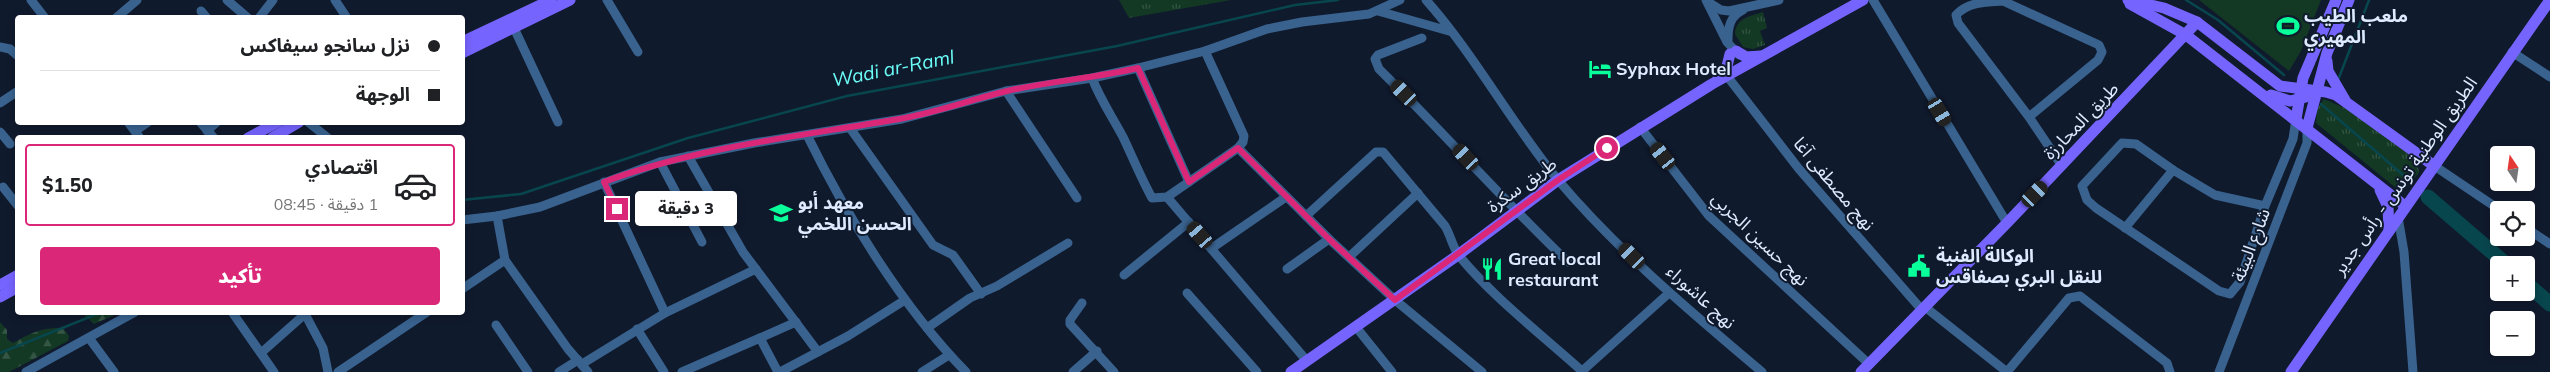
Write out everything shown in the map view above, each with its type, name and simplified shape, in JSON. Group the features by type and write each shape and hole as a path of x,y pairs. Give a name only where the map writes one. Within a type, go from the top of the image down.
{"main road":[{"path":"465,41 551,0"},
{"path":"465,52 514,28 537,7 570,0"},
{"name":"طريق سكرة","path":"1295,371 1458,255 1558,180 1640,127 1712,84 1863,0"},
{"path":"2124,0 2186,35 2258,89 2378,186 2406,206"},
{"path":"2128,0 2164,8 2197,22 2274,82 2300,94"},
{"path":"2296,119 2303,78 2336,0"},
{"path":"2307,128 2327,53 2349,0"},
{"name":"الطريق الوطنية تونس - رأس جدير","path":"2291,372 2433,165 2550,1"},
{"name":"طريق المحارزة","path":"1865,368 2062,166 2197,22"},
{"path":"1712,84 1726,70 1733,53 1754,58 1770,53"},
{"path":"2327,53 2328,71 2346,101"},
{"path":"2258,89 2279,99 2317,91 2330,93 2346,101 2433,165"},
{"path":"254,135 272,125"},
{"path":"277,135 294,125"},
{"path":"2378,186 2388,207 2389,231"},
{"path":"2,292 15,278"},
{"path":"2,292 15,288"}],"street":[{"path":"31,0 43,15"},
{"path":"120,15 137,0"},
{"path":"227,0 244,15"},
{"path":"261,15 273,0"},
{"path":"335,0 345,15"},
{"path":"607,0 638,52"},
{"path":"465,220 497,216 540,206 660,162 902,119 1006,91 1092,78 1138,68 1205,51 1267,29 1302,22 1357,16 1377,11 1400,0"},
{"name":"نهج عاشوراء","path":"1426,0 1450,30 1558,180 1669,293 1762,372"},
{"path":"1706,1 1721,10 1746,9 1779,0"},
{"path":"1872,0 2007,223"},
{"path":"1706,1 1742,68"},
{"path":"2029,117 2098,60 2102,52 2099,45 2003,1 1963,7 1956,15 1958,23 2029,117 2062,166"},
{"path":"1728,42 1729,25 1733,18 1746,9"},
{"path":"1377,11 1450,30"},
{"path":"514,28 558,122"},
{"path":"1422,38 1378,55 1375,58 1376,64 1516,212 1568,262"},
{"path":"0,46 10,49 15,53"},
{"path":"1092,78 1102,102 1122,136 1152,198 1167,197 1238,148 1243,142 1244,136 1205,51"},
{"path":"2512,52 2550,77"},
{"path":"1138,68 1189,182"},
{"name":"نهج مصطفى آغا","path":"1726,76 1798,169 1923,309 2007,372"},
{"path":"1006,91 1077,198"},
{"path":"0,103 15,93"},
{"path":"2266,206 2215,195 2173,170 2136,144 2124,142 2084,184 2082,191 2087,200 2126,228 2219,291 2229,294 2240,282 2266,206 2293,139 2296,119"},
{"path":"202,125 211,135"},
{"path":"206,131 213,125"},
{"path":"312,125 324,135"},
{"name":"نهج حسين الجربي","path":"1640,127 1709,216 1865,368"},
{"path":"850,128 933,245 953,255 981,294"},
{"name":"شارع البيئة","path":"2219,372 2307,143 2307,128"},
{"path":"0,132 10,144"},
{"path":"808,135 826,173 905,300 949,355 966,372"},
{"path":"1238,148 1329,239 1395,300 1482,372"},
{"path":"1306,216 1380,150 1384,152 1452,237 1458,255 1482,281 1581,372 1669,293"},
{"path":"688,156 743,252 818,352"},
{"path":"660,162 702,242"},
{"path":"2433,165 2490,203"},
{"path":"2126,228 2173,170"},
{"path":"604,182 665,313"},
{"path":"3,187 15,202"},
{"path":"1349,257 1418,193"},
{"path":"1167,197 1307,361"},
{"path":"1212,248 1286,197"},
{"path":"497,216 505,260 588,372"},
{"path":"2398,218 2404,252 2413,372"},
{"path":"1124,275 1189,222"},
{"path":"2535,234 2550,244"},
{"path":"1287,269 1329,239"},
{"path":"927,328 958,306 1068,243"},
{"path":"465,287 505,260"},
{"path":"560,372 665,313 756,269"},
{"path":"1187,293 1256,372"},
{"path":"2007,372 2070,298 2080,296 2167,363 2170,372"},
{"path":"760,338 779,372 818,352 905,300"},
{"path":"1082,304 1070,320 1070,324 1097,351 1114,372"},
{"path":"31,371 130,315"},
{"path":"234,315 274,372"},
{"path":"261,353 302,315"},
{"path":"305,315 323,348 328,372"},
{"path":"338,372 423,315"},
{"path":"682,372 796,322"},
{"path":"496,325 528,372"},
{"path":"1356,327 1392,372"},
{"path":"637,329 664,372"},
{"path":"89,338 114,372"},
{"path":"1073,372 1097,351"},
{"path":"922,372 949,355"}],"green space":[{"path":"1119,0 1231,0 1129,18"},
{"path":"2199,0 2321,0 2301,51 2289,71"},
{"path":"1763,12 1767,28 1760,31 1765,45 1753,49 1743,47 1735,34 1738,24 1744,18"},
{"path":"2324,99 2349,110 2417,160 2419,173 2406,188 2396,188 2316,123 2317,109"},
{"path":"84,315 114,315 94,324"},
{"path":"0,322 7,330 7,339 13,343 37,331 56,328 63,328 69,336 68,341 9,372 0,372"}],"waterway":[{"name":"Wadi ar-Raml","path":"465,200 521,194 688,138 847,96 1117,46 1295,5 1338,0"},
{"name":"Wadi ar-Raml","path":"2186,0 2218,20 2284,75"},
{"path":"2338,80 2369,0"},
{"name":"Wadi ar-Raml","path":"2321,104 2410,181"},
{"name":"Wadi ar-Raml","path":"2428,197 2497,256"},
{"name":"Wadi ar-Raml","path":"2535,291 2550,304"},
{"name":"Wadi ar-Raml","path":"0,353 95,315"}],"place":[{"name":"ملعب الطيب المهيري","path":"2288,26"},
{"name":"Syphax Hotel","path":"1600,69"},
{"name":"معهد أبو الحسن اللخمي","path":"781,213"},
{"name":"الوكالة الفنية للنقل البري بصفاقس","path":"1919,266"},
{"name":"Great local restaurant","path":"1492,269"}],"route":[{"path":"617,209 604,182 660,162 754,143 902,119 1006,91 1092,78 1138,68 1189,182 1238,148 1329,239 1395,300 1558,180 1607,148"}]}
